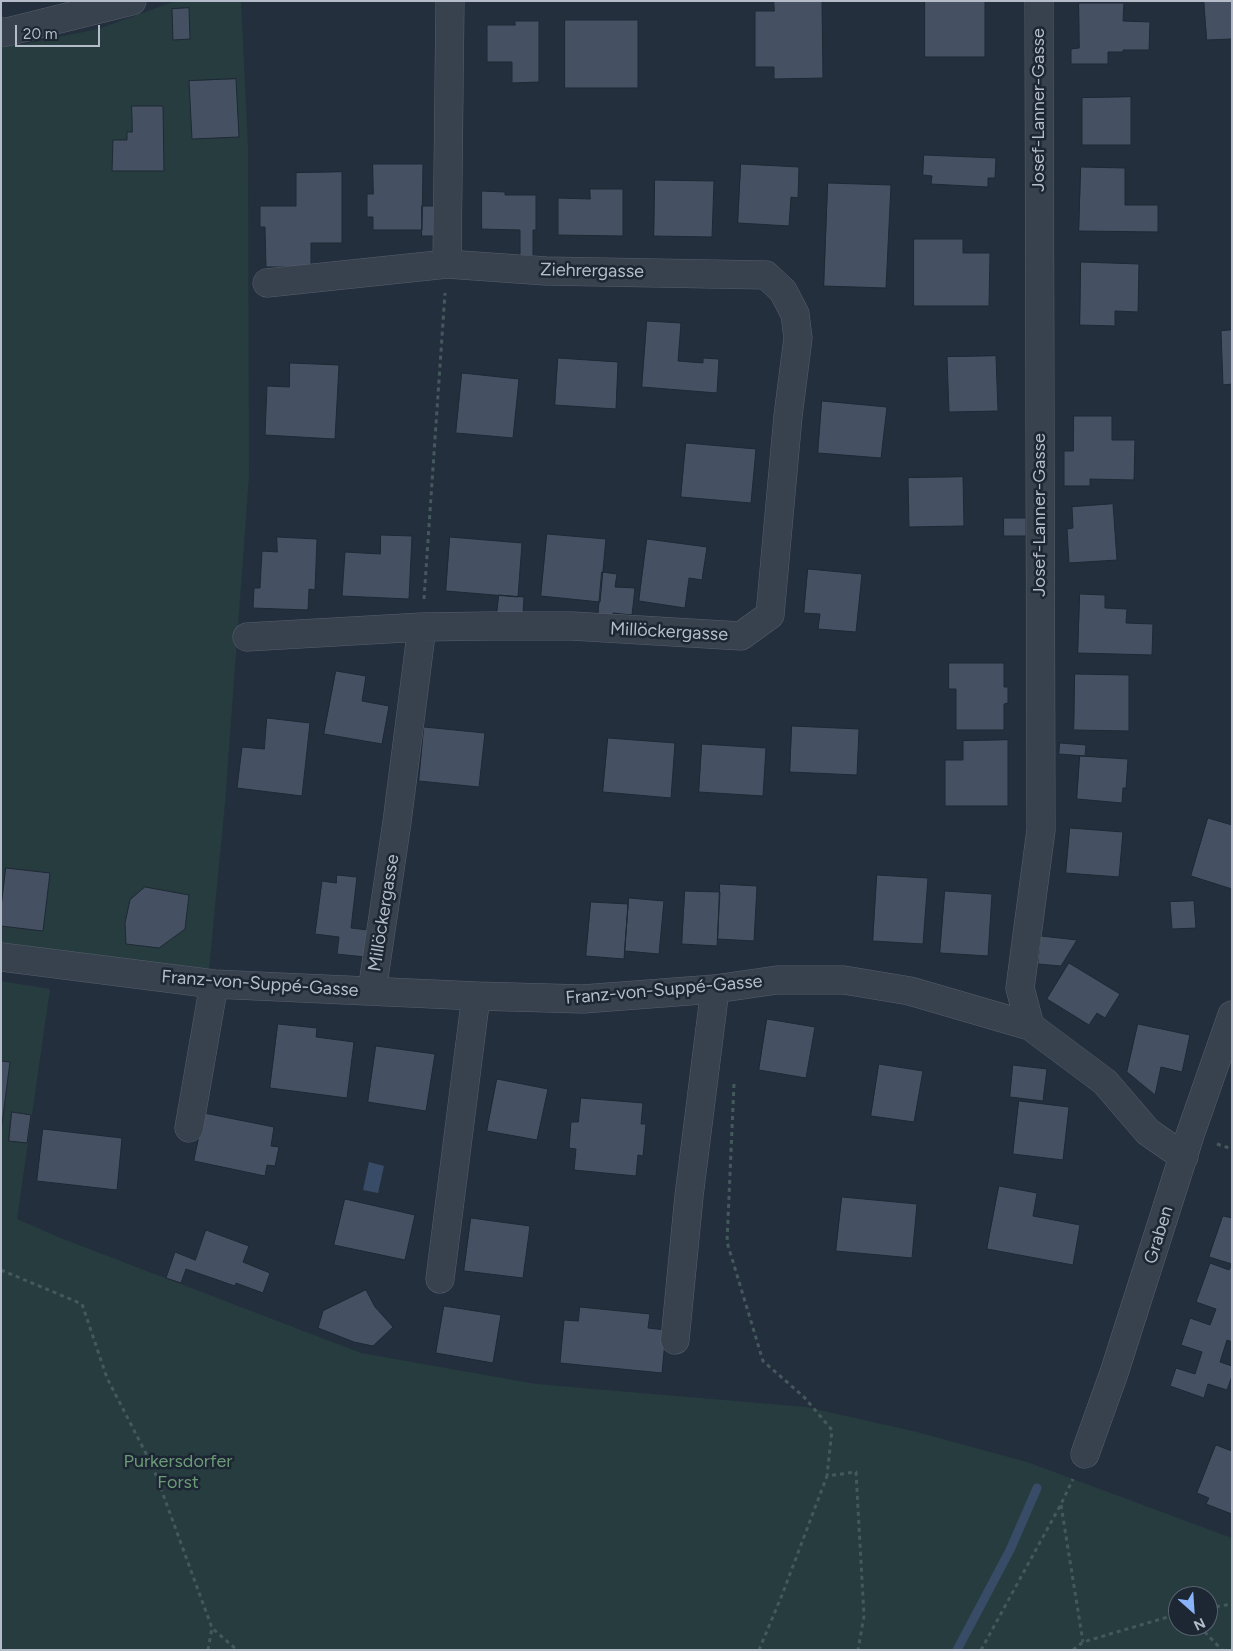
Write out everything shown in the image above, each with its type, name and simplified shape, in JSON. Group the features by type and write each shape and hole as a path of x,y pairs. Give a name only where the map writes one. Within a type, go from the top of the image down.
{"street":[{"path":"1,32 132,1"},
{"path":"447,264 450,1"},
{"name":"Josef-Lanner-Gasse","path":"1030,1026 1020,988 1041,830 1039,1"},
{"name":"Ziehrergasse","path":"268,283 447,264 546,271 766,275 783,291 795,314 798,338 788,416"},
{"name":"Millöckergasse","path":"248,637 422,627 572,626 741,636 770,615 788,416"},
{"name":"Millöckergasse","path":"372,991 397,822 422,627"},
{"name":"Franz-von-Suppé-Gasse","path":"1,957 214,984 476,996 583,999 715,989 777,980 844,980 910,991 1030,1026 1105,1082 1148,1132 1184,1156"},
{"path":"189,1128 214,984"},
{"path":"675,1340 689,1196 715,989"},
{"path":"440,1279 476,996"},
{"name":"Graben","path":"1084,1454 1114,1374 1184,1156 1232,1015"}],"path":[{"path":"422,627 447,264"},
{"path":"734,1075 727,1242 763,1361 804,1397 832,1430 827,1476 759,1650"},
{"path":"1,1270 82,1304 107,1378 153,1467 212,1628 238,1650"},
{"path":"981,1650 1061,1504 1084,1454"},
{"path":"827,1476 856,1472 864,1616 858,1650"},
{"path":"1061,1504 1084,1642"},
{"path":"1218,1606 1232,1604"},
{"path":"1073,1650 1084,1642 1168,1617"},
{"path":"208,1650 212,1628"},
{"path":"1209,1636 1222,1650"}],"green space":[{"path":"176,1 241,1 248,148 249,476 225,803 209,969 56,955 1,945 1,46 24,44 98,29"},
{"name":"Purkersdorfer Forst","path":"1,981 50,989 17,1219 63,1239 361,1353 536,1384 806,1407 917,1432 1027,1462 1232,1538 1232,1650 1,1650"}],"water":[{"path":"369,1162 384,1166 378,1193 363,1190"}],"building":[{"path":"774,1 822,1 823,78 774,79 774,67 755,67 755,11 774,11"},
{"path":"925,1 985,1 985,57 925,57"},
{"path":"1204,1 1232,1 1232,39 1207,40"},
{"path":"1079,3 1124,3 1123,21 1150,22 1149,50 1108,52 1108,64 1071,64 1071,49 1079,48"},
{"path":"189,8 190,39 173,40 172,9"},
{"path":"565,20 638,20 638,88 565,88"},
{"path":"515,21 539,21 539,82 512,83 512,62 487,62 487,25 515,25"},
{"path":"236,79 239,137 192,139 189,81"},
{"path":"1131,97 1131,145 1082,145 1082,98"},
{"path":"132,106 163,106 164,171 112,171 113,140 127,140 127,132 132,132"},
{"path":"924,155 996,158 995,178 988,178 988,187 931,184 932,176 923,175"},
{"path":"373,164 423,164 422,230 373,230 373,217 367,217 367,194 373,194"},
{"path":"741,164 799,167 798,198 791,197 789,226 738,223"},
{"path":"1081,167 1125,168 1125,205 1158,205 1158,232 1079,231"},
{"path":"342,172 342,243 311,243 311,267 266,267 265,227 260,227 260,206 296,206 296,173"},
{"path":"655,180 714,181 712,237 654,236"},
{"path":"828,183 891,185 886,288 824,286"},
{"path":"590,189 623,189 623,236 558,235 558,198 590,199"},
{"path":"482,191 505,192 505,195 536,195 536,230 533,230 533,256 520,256 520,230 482,229"},
{"path":"422,206 441,206 441,236 422,236"},
{"path":"914,239 963,239 963,253 990,253 989,306 914,306"},
{"path":"1081,262 1139,264 1138,312 1115,311 1115,326 1080,325"},
{"path":"647,321 681,323 678,361 703,363 703,358 719,359 717,393 642,387"},
{"path":"1232,330 1232,384 1223,385 1221,331"},
{"path":"996,356 998,411 949,412 947,357"},
{"path":"558,358 618,362 616,409 555,405"},
{"path":"290,363 339,365 335,439 265,435 267,386 289,387"},
{"path":"462,373 519,379 513,438 456,433"},
{"path":"822,401 887,407 881,458 818,453"},
{"path":"1074,416 1112,416 1112,440 1135,440 1134,480 1090,479 1090,486 1064,486 1064,451 1073,451"},
{"path":"686,443 756,449 751,503 681,497"},
{"path":"963,477 964,526 909,527 908,478"},
{"path":"1113,504 1117,560 1069,563 1067,529 1073,528 1072,507"},
{"path":"1004,518 1026,518 1026,536 1004,536"},
{"path":"547,534 606,539 600,602 541,596"},
{"path":"381,535 412,536 409,599 342,596 345,552 380,554"},
{"path":"277,537 317,539 315,590 309,589 308,610 253,608 254,588 260,588 262,551 277,552"},
{"path":"450,537 522,543 518,597 446,591"},
{"path":"647,539 707,547 702,580 689,578 685,608 639,601"},
{"path":"808,569 862,574 856,632 818,629 820,614 804,613"},
{"path":"602,572 617,574 615,587 635,588 632,615 613,613 613,618 598,617"},
{"path":"1080,594 1105,595 1105,608 1127,609 1126,623 1153,624 1152,655 1078,653"},
{"path":"499,595 524,597 523,615 497,613"},
{"path":"949,663 1004,663 1004,687 1008,687 1008,703 1004,704 1004,730 956,730 956,689 949,689"},
{"path":"336,671 366,676 362,701 389,706 382,744 324,734"},
{"path":"1075,674 1129,675 1129,731 1074,730"},
{"path":"267,718 310,723 302,796 237,788 242,747 264,749"},
{"path":"792,726 859,729 857,775 790,772"},
{"path":"424,727 485,733 479,787 419,781"},
{"path":"608,738 675,743 671,798 603,792"},
{"path":"1008,740 1008,806 945,806 945,760 963,760 963,741"},
{"path":"1060,743 1086,745 1085,756 1059,754"},
{"path":"702,744 766,748 763,796 699,792"},
{"path":"1080,756 1128,759 1126,788 1123,788 1122,803 1077,799"},
{"path":"1208,818 1232,825 1232,889 1191,876"},
{"path":"1070,828 1123,832 1119,877 1066,873"},
{"path":"6,868 50,873 43,931 1,926 1,908"},
{"path":"337,875 357,877 351,928 368,930 365,957 337,954 339,937 315,934 322,881 336,883"},
{"path":"877,875 928,878 923,944 873,941"},
{"path":"720,884 757,886 754,941 718,939"},
{"path":"145,887 189,895 185,929 159,948 126,944 125,923 130,900"},
{"path":"685,891 720,892 717,946 682,944"},
{"path":"945,891 992,894 988,956 940,953"},
{"path":"629,898 664,901 659,954 625,951"},
{"path":"1194,901 1196,928 1172,929 1170,902"},
{"path":"591,902 628,904 624,959 586,956"},
{"path":"1041,936 1077,940 1061,966 1038,964"},
{"path":"1069,963 1120,994 1105,1018 1097,1013 1089,1025 1047,999"},
{"path":"767,1019 815,1027 806,1078 759,1070"},
{"path":"278,1024 317,1028 316,1037 354,1042 347,1098 270,1088"},
{"path":"1138,1024 1190,1035 1182,1072 1161,1067 1155,1095 1127,1072"},
{"path":"376,1046 435,1054 426,1111 368,1102"},
{"path":"1,1061 10,1062 2,1124 1,1124"},
{"path":"879,1064 923,1071 914,1122 871,1116"},
{"path":"1013,1065 1047,1069 1043,1101 1010,1097"},
{"path":"497,1079 548,1089 537,1140 487,1131"},
{"path":"581,1098 643,1103 641,1124 646,1124 643,1156 638,1155 636,1176 574,1170 576,1149 569,1148 571,1122 578,1122"},
{"path":"1019,1101 1069,1107 1063,1160 1013,1154"},
{"path":"12,1112 31,1115 27,1143 9,1141"},
{"path":"204,1113 274,1127 271,1146 279,1147 275,1166 267,1165 265,1176 194,1161"},
{"path":"43,1129 122,1138 117,1190 37,1181"},
{"path":"999,1186 1037,1193 1033,1216 1080,1225 1073,1265 987,1249"},
{"path":"842,1197 917,1204 912,1258 836,1251"},
{"path":"345,1199 415,1215 405,1260 334,1245"},
{"path":"1223,1216 1232,1218 1232,1264 1209,1257"},
{"path":"471,1218 530,1226 523,1278 464,1271"},
{"path":"206,1230 249,1246 243,1262 270,1273 263,1293 236,1283 235,1286 186,1269 181,1283 166,1278 175,1252 195,1260"},
{"path":"1210,1263 1229,1270 1232,1264 1232,1342 1227,1340 1220,1362 1232,1366 1232,1376 1227,1390 1208,1384 1204,1398 1170,1386 1176,1368 1195,1374 1202,1352 1181,1345 1190,1318 1210,1325 1216,1309 1196,1302"},
{"path":"366,1290 375,1307 393,1327 373,1346 354,1342 318,1328 323,1311"},
{"path":"444,1306 501,1315 493,1363 436,1353"},
{"path":"580,1307 650,1314 648,1328 666,1330 662,1373 560,1363 564,1320 578,1321"},
{"path":"1216,1445 1232,1451 1232,1514 1206,1504 1209,1498 1197,1493"}],"waterway":[{"path":"957,1650 1010,1550 1037,1488"}]}
